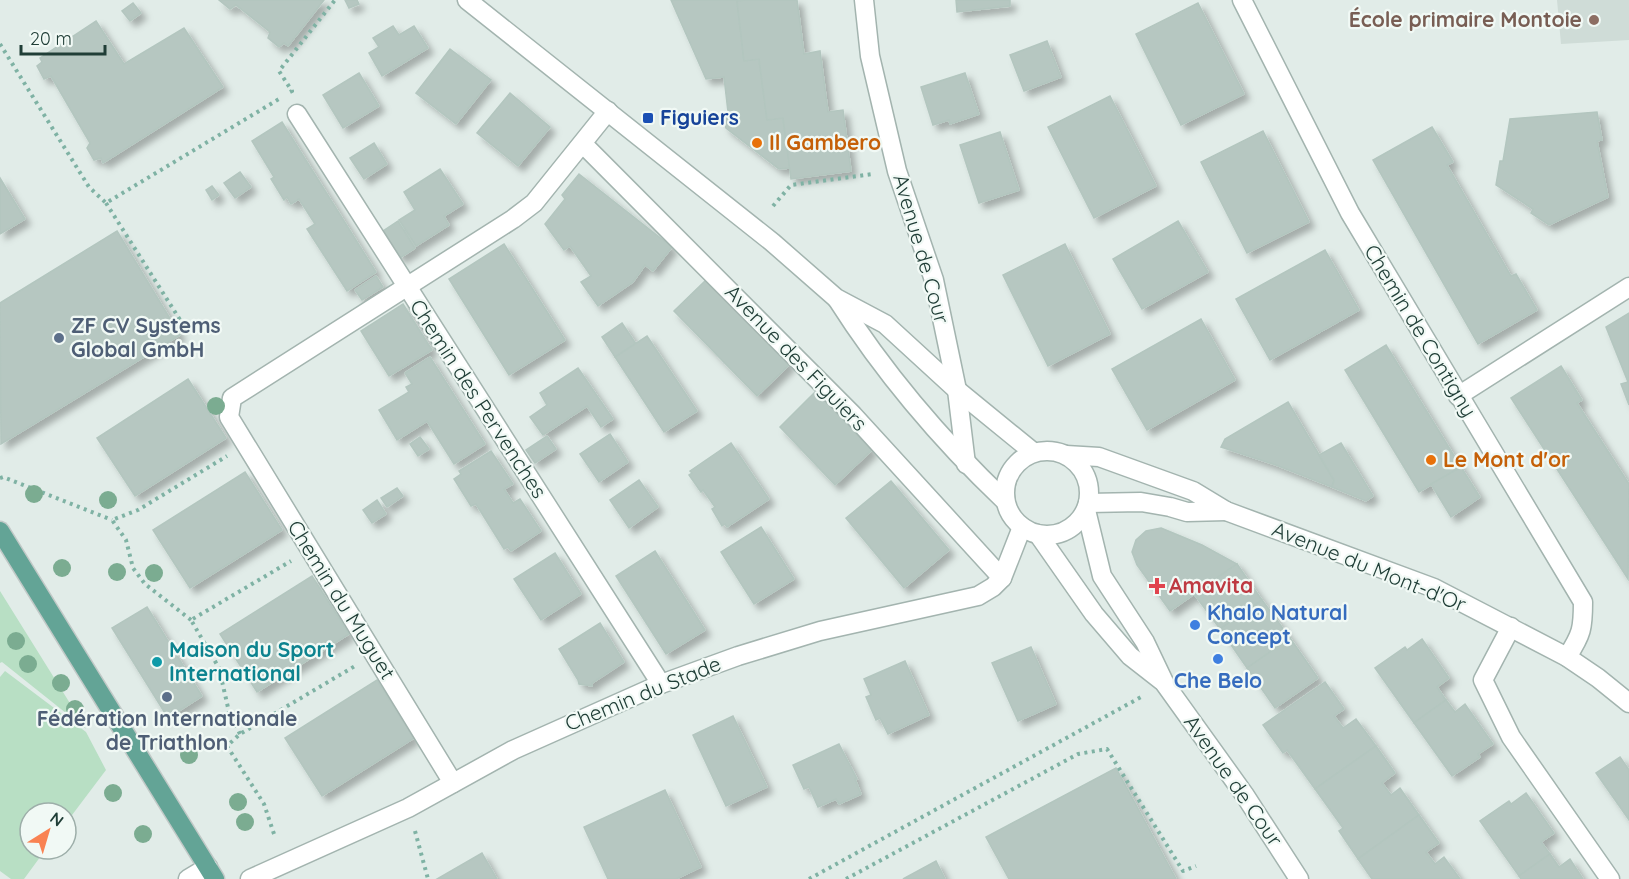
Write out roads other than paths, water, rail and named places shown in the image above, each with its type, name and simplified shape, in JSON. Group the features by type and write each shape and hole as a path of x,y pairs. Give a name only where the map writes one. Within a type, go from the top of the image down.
{"main road":[{"path":"0,531 212,873"}],"street":[{"path":"466,0 772,242 836,298 885,324 957,390 1033,452"},
{"name":"Avenue de Cour","path":"864,0 870,56 897,171 934,280 957,390 966,464"},
{"name":"Chemin de Contigny","path":"1242,0 1350,213 1583,602 1583,625 1578,640 1567,657"},
{"path":"406,286 513,219 534,203 608,111"},
{"name":"Chemin des Pervenches","path":"297,114 661,684"},
{"name":"Avenue des Figuiers","path":"583,144 853,415 1002,578"},
{"name":"Chemin du Muguet","path":"406,286 232,398 229,417 453,783"},
{"path":"1458,396 1629,288"},
{"path":"836,298 866,345 966,464 1005,501"},
{"path":"1047,450 1066,455 1078,464 1085,476 1089,490 1087,506 1078,522 1066,530 1053,535 1030,531 1009,512 1005,501 1006,483 1013,466 1033,452 1047,450"},
{"name":"Avenue du Mont-d'Or","path":"1066,455 1099,456 1193,491 1226,511 1434,588 1567,657 1598,678 1629,704"},
{"name":"Avenue du Mont-d'Or","path":"1087,506 1141,502 1187,512 1226,511"},
{"name":"Avenue de Cour","path":"1087,506 1102,576 1145,642 1165,684 1244,794 1299,879"},
{"path":"1002,578 1030,531"},
{"name":"Avenue de Cour","path":"1030,531 1094,614 1130,656 1165,684"},
{"name":"Chemin du Stade","path":"250,879 408,807 513,750 661,684 738,656 820,632 978,596 1002,578"},
{"path":"1511,627 1483,680 1511,737 1610,879"},
{"path":"188,879 212,873"}],"place":[{"name":"École primaire Montoie","path":"1594,20"},
{"name":"Figuiers","path":"648,118"},
{"name":"Il Gambero","path":"757,143"},
{"name":"ZF CV Systems Global GmbH","path":"59,338"},
{"name":"Le Mont d'or","path":"1431,460"},
{"name":"Amavita","path":"1157,586"},
{"name":"Khalo Natural Concept","path":"1195,625"},
{"name":"Che Belo","path":"1218,659"},
{"name":"Maison du Sport International","path":"157,662"},
{"name":"Fédération Internationale de Triathlon","path":"167,697"}]}
